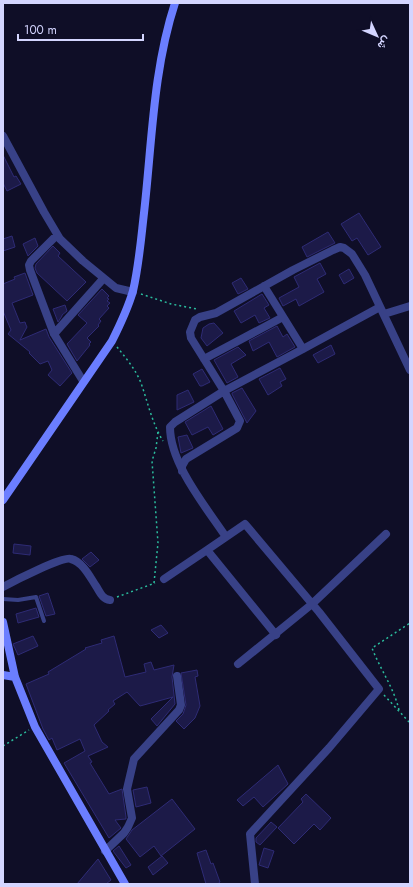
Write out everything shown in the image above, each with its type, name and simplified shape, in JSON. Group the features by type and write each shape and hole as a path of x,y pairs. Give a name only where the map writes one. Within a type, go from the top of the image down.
{"main road":[{"path":"3,500 112,341 122,321 133,292 139,256 158,74 166,32 175,3"},
{"path":"3,622 6,649 15,677 35,727 125,884"},
{"path":"3,675 15,677"}],"street":[{"path":"3,136 58,235 72,251 103,279 116,288 133,292"},
{"path":"58,235 31,261 30,270 54,334 84,382"},
{"path":"182,471 182,466 186,459 237,428 240,421 224,391 191,338 190,332 195,320 200,317 216,313 293,270 340,247 352,254 365,275 410,370"},
{"path":"54,334 103,279"},
{"path":"264,286 303,350"},
{"path":"226,537 182,471 170,436 170,427 175,422 224,391 303,350 382,311 410,306"},
{"path":"204,359 283,317"},
{"path":"164,579 244,524 312,604 379,688 329,748 250,834 255,884"},
{"path":"238,664 276,635 312,604 386,534"},
{"path":"207,550 276,635"},
{"path":"3,587 57,561 71,558 83,567 104,598 110,600"},
{"path":"105,851 124,833 132,818 128,789 134,759 179,710 181,705 177,676"}],"lane":[{"path":"3,599 18,600 36,597 44,621"}],"path":[{"path":"133,292 171,304 203,310"},
{"path":"112,341 127,359 140,382 158,432 166,445"},
{"path":"154,583 158,543 152,461 156,448 158,432"},
{"path":"110,600 164,579"},
{"path":"399,710 397,701 372,648 410,623"},
{"path":"379,688 386,698 410,723"},
{"path":"3,746 35,727"}],"building":[{"path":"3,155 14,177 16,176 21,184 7,191 3,183"},
{"path":"359,213 381,247 368,255 357,238 352,241 341,224"},
{"path":"328,232 335,243 307,257 302,247"},
{"path":"12,236 15,247 3,251 3,239"},
{"path":"35,238 38,246 28,256 23,244"},
{"path":"53,246 60,253 58,256 86,282 67,301 37,273 35,268 36,264"},
{"path":"320,263 326,274 317,279 324,292 299,306 296,299 283,306 279,298 299,287 294,277"},
{"path":"349,269 354,278 344,284 339,275"},
{"path":"25,273 33,295 12,303 20,323 25,322 27,327 20,340 46,329 49,337 72,373 60,386 48,375 52,370 48,361 40,364 29,353 30,352 8,334 11,330 3,311 3,284 15,279 14,277"},
{"path":"241,278 248,289 238,294 232,283"},
{"path":"102,289 109,296 107,301 110,303 107,306 109,308 99,319 101,321 98,325 99,326 87,338 91,342 89,344 90,345 77,361 67,344 87,323 78,315"},
{"path":"262,294 269,305 264,308 270,318 259,323 255,315 241,323 234,311"},
{"path":"65,305 67,311 62,315 58,322 53,309"},
{"path":"214,323 223,333 207,346 201,338 203,328"},
{"path":"277,326 283,337 287,334 295,347 277,357 269,342 253,351 249,341"},
{"path":"331,345 335,354 318,363 313,355"},
{"path":"238,347 246,355 231,364 238,377 227,383 214,360"},
{"path":"280,368 286,379 280,382 282,386 268,395 259,379"},
{"path":"202,369 210,382 200,386 193,374"},
{"path":"242,388 256,411 247,423 232,394"},
{"path":"188,390 194,402 177,410 177,395"},
{"path":"211,406 223,429 213,435 208,427 192,435 185,422"},
{"path":"187,435 193,448 181,453 178,437"},
{"path":"14,544 31,546 30,555 13,553"},
{"path":"91,552 99,560 90,567 82,559"},
{"path":"48,593 55,614 46,616 39,596"},
{"path":"36,608 39,617 18,623 16,614"},
{"path":"161,625 168,633 159,638 151,630"},
{"path":"33,636 38,646 18,655 13,644"},
{"path":"114,636 125,677 146,672 144,664 151,662 154,670 174,665 172,677 175,704 157,726 151,719 173,697 140,706 127,692 113,701 115,704 94,725 102,742 108,747 88,756 92,762 90,763 109,794 122,789 126,817 126,819 115,820 121,828 109,838 64,763 85,751 80,739 57,750 52,738 49,740 43,729 26,684 49,674 48,672 86,649 85,648 102,643 101,640"},
{"path":"197,670 198,676 195,677 200,706 195,718 184,729 176,721 183,714 186,705 181,673"},
{"path":"278,765 288,784 263,807 254,797 243,806 237,800"},
{"path":"147,787 151,803 136,807 133,790"},
{"path":"306,794 331,818 320,830 314,824 294,844 278,828 303,802 301,799"},
{"path":"172,799 195,829 161,856 154,846 140,857 126,839 132,830"},
{"path":"271,822 277,827 260,845 256,842 256,838"},
{"path":"119,846 131,865 126,868 113,851"},
{"path":"264,848 274,851 268,868 259,865"},
{"path":"206,850 211,864 213,863 220,884 206,884 197,853"},
{"path":"162,856 168,863 153,875 148,867"},
{"path":"98,859 111,880 106,884 77,884"}]}
